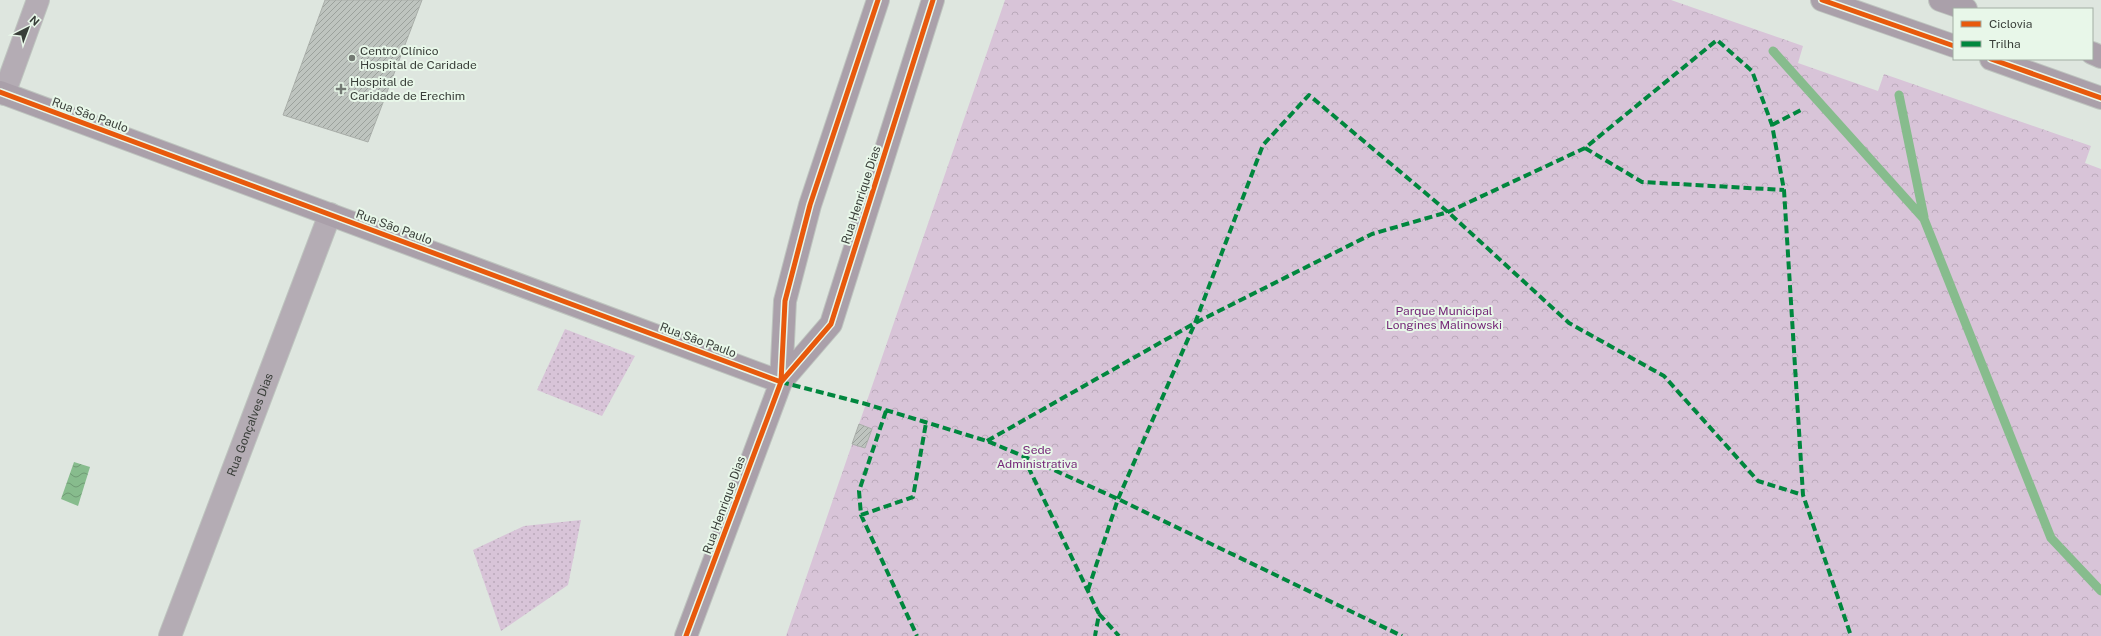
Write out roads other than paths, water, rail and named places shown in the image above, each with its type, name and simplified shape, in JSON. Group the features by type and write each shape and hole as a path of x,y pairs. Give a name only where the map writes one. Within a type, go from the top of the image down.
{"street":[{"path":"2,93 38,0"},
{"name":"Rua Henrique Dias","path":"686,636 781,382 785,301 810,205 878,0"},
{"name":"Rua Henrique Dias","path":"781,382 831,324 933,0"},
{"path":"1822,0 1864,7 1953,46"},
{"path":"1940,0 1963,8"},
{"path":"1994,60 2101,98"},
{"name":"Rua São Paulo","path":"2,93 781,382"},
{"name":"Rua Gonçalves Dias","path":"170,636 330,214"}],"water":[{"path":"74,462 90,467 78,506 61,499"}],"waterway":[{"path":"1773,51 1924,219 2051,538 2101,591"},
{"path":"1899,95 1924,217"}],"place":[{"name":"Centro Clínico Hospital de Caridade","path":"352,58"},
{"name":"Hospital de Caridade de Erechim","path":"341,89"}],"park label":[{"name":"Parque Municipal Longines Malinowski","path":"1444,318"},
{"name":"Sede Administrativa","path":"1037,457"}]}
